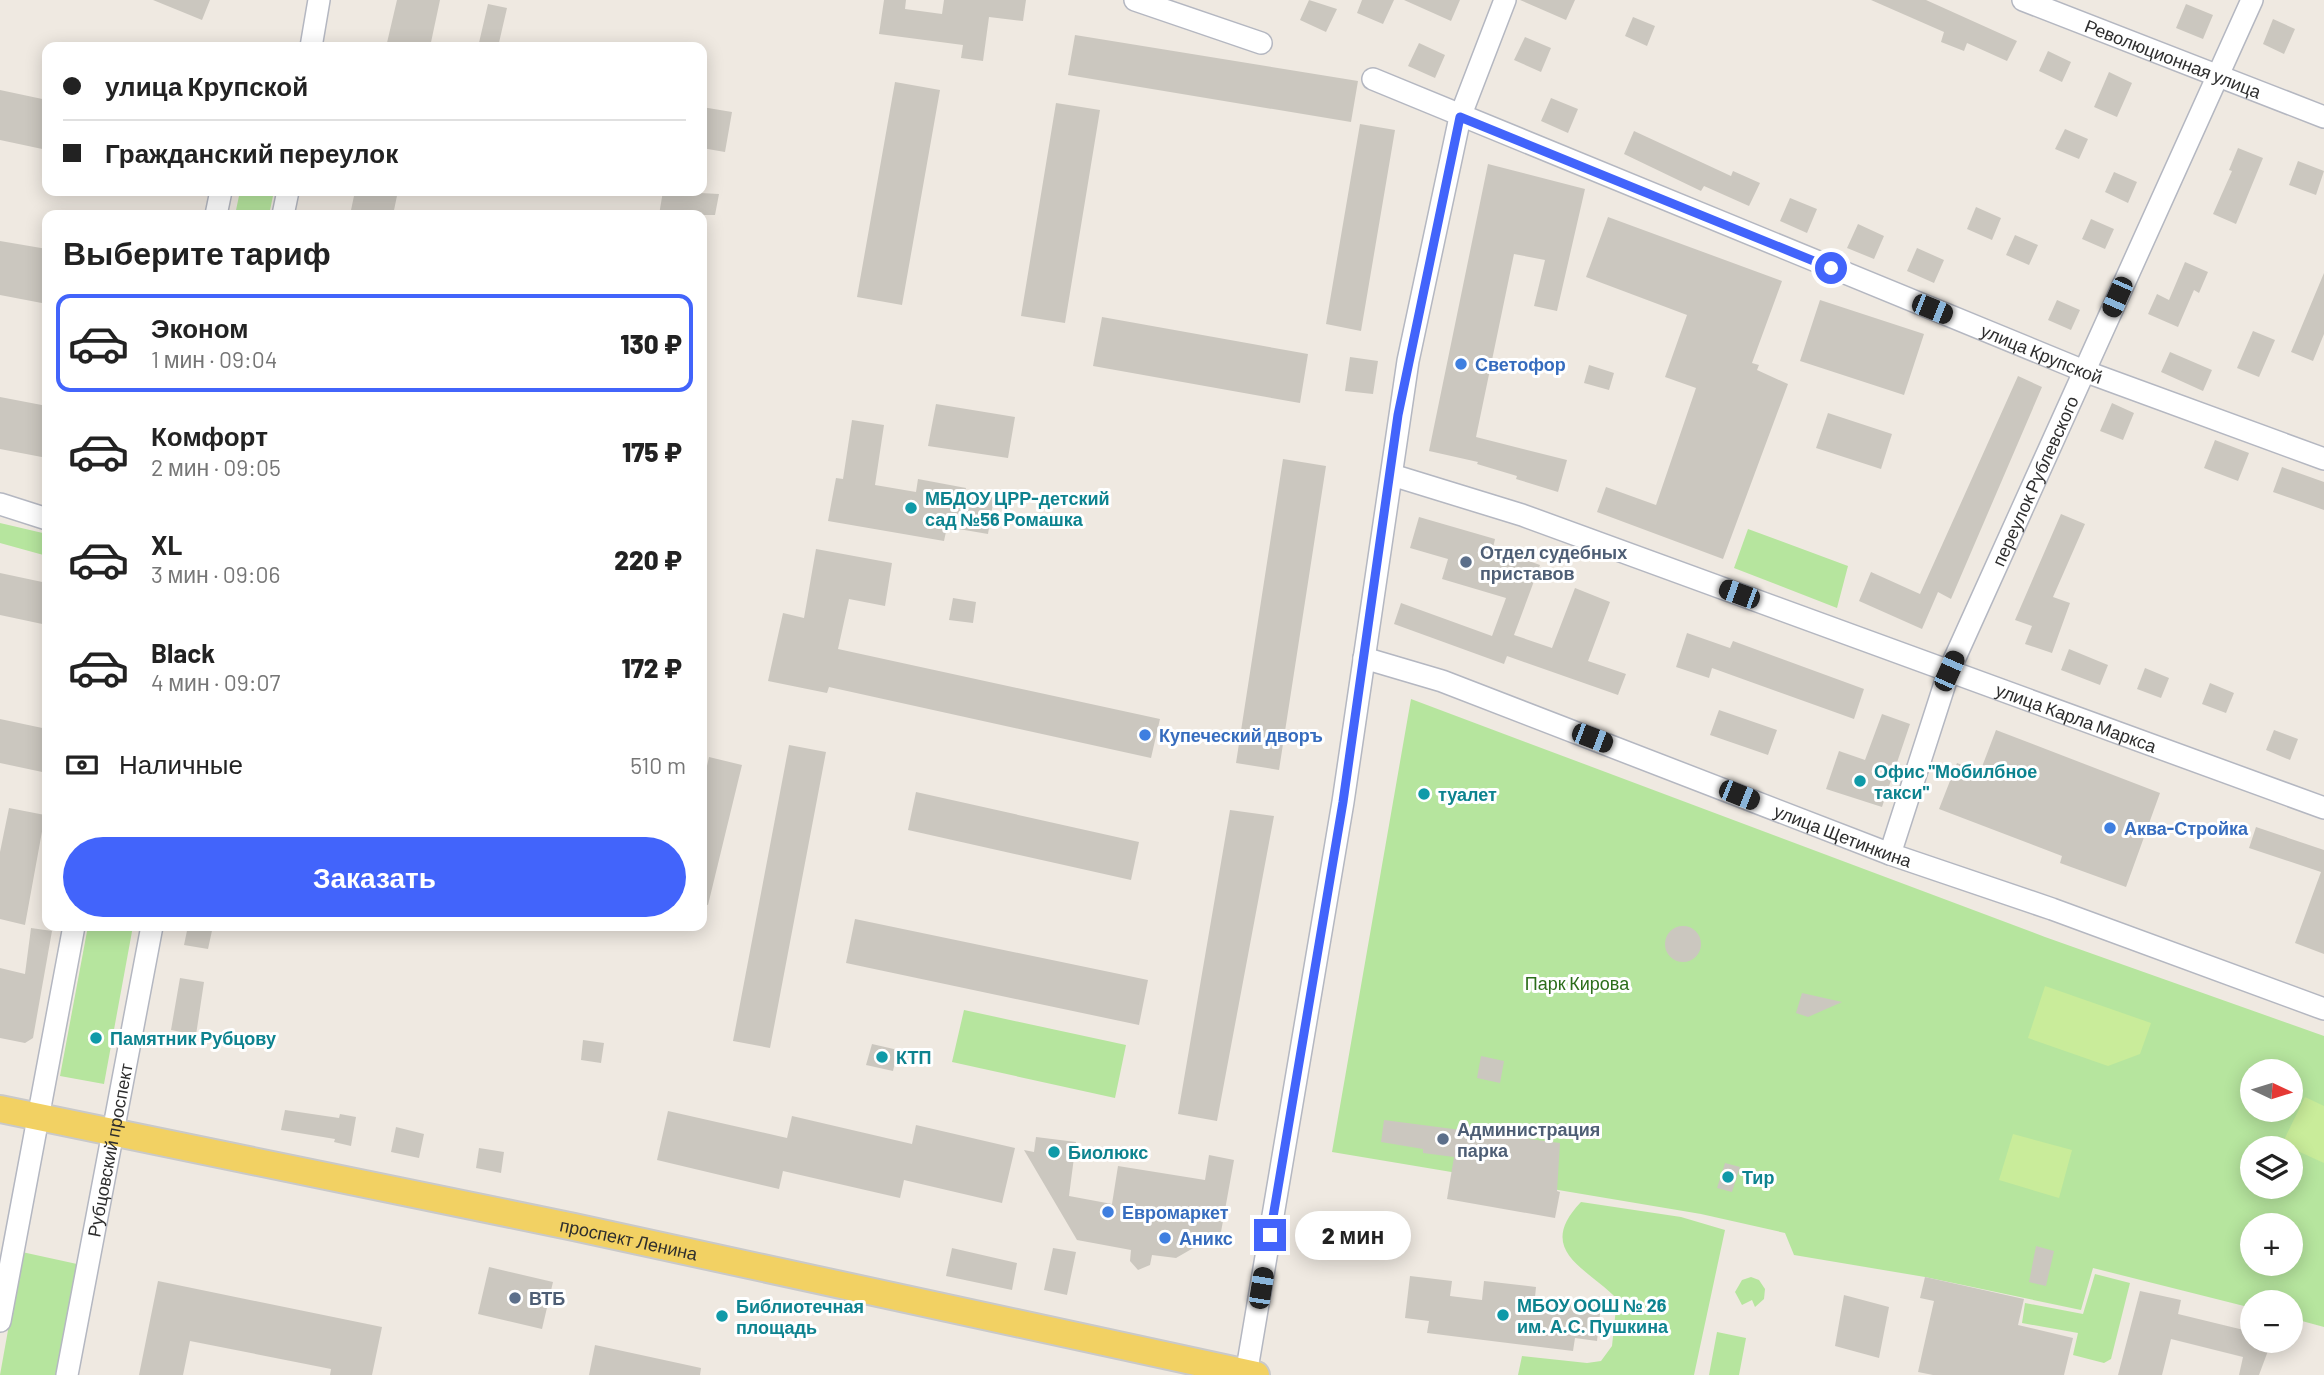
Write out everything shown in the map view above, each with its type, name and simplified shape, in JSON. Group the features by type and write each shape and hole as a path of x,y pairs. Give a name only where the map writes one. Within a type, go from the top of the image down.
{"main road":[{"name":"проспект Ленина","path":"0,1109 574,1227 1250,1374"}],"street":[{"path":"312,42 319,0"},
{"path":"1137,0 1261,43"},
{"path":"1250,1374 1364,658 1408,361 1460,117 1505,0"},
{"name":"Революционная улица","path":"2023,0 2324,117"},
{"name":"переулок Рублевского","path":"1890,854 1949,671 2252,0"},
{"name":"улица Крупской","path":"1373,79 2084,371 2324,459"},
{"name":"улица Карла Маркса","path":"1392,475 1522,515 2324,808"},
{"path":"0,504 42,517"},
{"name":"улица Щетинкина","path":"1364,658 1479,695 1890,854 2052,909 2324,1009"},
{"path":"0,1321 73,931"},
{"name":"Рубцовский проспект","path":"67,1375 151,931"}],"green space":[{"path":"239,196 273,196 270,210 236,210"},
{"path":"0,523 42,533 42,555 0,543"},
{"path":"1748,529 1848,566 1837,608 1734,568"},
{"name":"Парк Кирова","path":"1411,699 2045,937 2324,1036 2324,1327 2303,1321 2303,1290 2240,1290 2240,1305 2093,1268 2081,1310 1925,1277 1794,1255 1785,1233 1701,1214 1332,1152"},
{"path":"87,931 132,931 104,1084 60,1076"},
{"path":"2045,986 2151,1023 2140,1054 2108,1066 2028,1038"},
{"path":"964,1010 1126,1045 1115,1098 952,1062"},
{"path":"2305,1097 2324,1106 2324,1163 2303,1154 2303,1136 2286,1136 2293,1122 2303,1122"},
{"path":"2013,1134 2072,1150 2059,1198 1999,1180"},
{"path":"1581,1202 1681,1217 1725,1230 1694,1375 1518,1375 1522,1356 1587,1363 1601,1361 1612,1346 1617,1299 1580,1268 1564,1246 1563,1233 1568,1219"},
{"path":"22,1252 77,1264 56,1375 0,1375"},
{"path":"2095,1274 2130,1283 2111,1359 2104,1363 2073,1355 2078,1333 2022,1323 2025,1303 2083,1314"},
{"path":"1751,1277 1759,1280 1765,1289 1764,1299 1755,1307 1752,1300 1742,1305 1735,1292 1742,1280"},
{"path":"1717,1332 1746,1338 1739,1375 1709,1375"}],"building":[{"path":"153,0 210,0 202,20"},
{"path":"397,0 440,0 431,42 387,42"},
{"path":"884,0 906,0 905,9 942,14 944,0 1026,0 1023,21 989,17 983,61 961,58 963,45 879,34"},
{"path":"1309,0 1337,9 1326,32 1300,20"},
{"path":"1362,0 1394,0 1383,24 1357,13"},
{"path":"1404,0 1460,0 1451,21"},
{"path":"1520,0 1575,0 1566,20"},
{"path":"1871,0 1926,0 2017,41 2007,61 1967,43 1964,51 1941,42 1944,32"},
{"path":"488,4 507,8 499,42 479,42"},
{"path":"2186,4 2213,15 2203,39 2176,28"},
{"path":"1633,17 1655,26 1647,46 1625,36"},
{"path":"2273,19 2295,29 2284,54 2263,44"},
{"path":"1075,35 1358,81 1351,122 1068,75"},
{"path":"1525,37 1551,48 1541,72 1514,60"},
{"path":"1419,43 1445,55 1435,78 1408,66"},
{"path":"2048,51 2071,62 2062,82 2039,71"},
{"path":"2109,72 2132,83 2117,117 2094,107"},
{"path":"895,82 940,90 902,305 857,297"},
{"path":"0,90 42,99 42,149 0,140"},
{"path":"1551,98 1578,109 1568,133 1541,121"},
{"path":"1056,103 1100,110 1065,323 1021,316"},
{"path":"707,108 732,112 725,152 707,149"},
{"path":"1360,124 1395,130 1361,331 1326,324"},
{"path":"2065,129 2088,139 2079,159 2055,149"},
{"path":"1634,131 1731,176 1733,171 1760,183 1749,206 1704,186 1701,191 1624,154"},
{"path":"2238,148 2263,158 2236,224 2213,214 2232,171 2229,170"},
{"path":"2298,161 2324,171 2316,195 2289,185"},
{"path":"1488,164 1585,189 1557,311 1534,306 1545,260 1514,254 1476,437 1567,460 1558,492 1516,479 1517,476 1477,464 1478,462 1429,451"},
{"path":"2114,172 2137,182 2128,203 2105,192"},
{"path":"719,194 715,215 707,215 707,210 660,210 662,196"},
{"path":"354,196 397,196 394,210 351,210"},
{"path":"1790,198 1817,209 1807,233 1780,221"},
{"path":"1976,207 2001,218 1992,240 1967,229"},
{"path":"1608,217 1782,281 1752,363 1759,365 1757,370 1788,384 1723,559 1597,512 1606,487 1656,505 1696,388 1665,377 1687,315 1586,277"},
{"path":"2091,219 2114,229 2105,249 2082,239"},
{"path":"1858,224 1884,236 1874,259 1847,248"},
{"path":"2015,235 2038,245 2029,265 2006,255"},
{"path":"0,241 42,248 42,303 0,295"},
{"path":"1917,248 1944,260 1934,283 1907,271"},
{"path":"2185,262 2208,272 2199,293 2194,290 2178,327 2148,314 2157,294 2169,300"},
{"path":"2324,273 2324,334 2313,361 2291,352"},
{"path":"1820,300 1924,334 1904,395 1800,361"},
{"path":"2057,300 2080,310 2071,330 2048,320"},
{"path":"1102,317 1308,354 1300,403 1093,366"},
{"path":"2253,331 2275,340 2259,377 2237,368"},
{"path":"2170,352 2212,370 2203,391 2161,372"},
{"path":"1350,357 1378,361 1373,394 1345,391"},
{"path":"1589,365 1614,373 1609,390 1584,383"},
{"path":"2018,376 2042,387 1951,599 1938,592 1922,629 1859,601 1871,572 1920,594"},
{"path":"0,397 42,405 42,457 0,449"},
{"path":"2112,403 2134,413 2123,440 2100,431"},
{"path":"936,404 1015,417 1008,458 928,446"},
{"path":"1828,413 1892,434 1881,469 1816,448"},
{"path":"852,420 884,425 875,485 916,492 918,479 966,488 965,492 994,497 988,534 947,527 944,541 828,521 836,478 843,479"},
{"path":"2215,440 2249,453 2238,481 2204,468"},
{"path":"1283,459 1326,466 1279,770 1236,763"},
{"path":"2282,467 2324,482 2324,510 2273,492"},
{"path":"2061,514 2085,524 2053,597 2070,603 2052,653 2025,644 2032,626 2015,620"},
{"path":"1419,517 1495,539 1493,548 1540,565 1514,635 1552,648 1575,588 1610,602 1588,661 1626,674 1618,695 1507,656 1504,664 1394,624 1401,603 1492,636 1506,598 1442,579 1448,559 1410,548"},
{"path":"816,549 892,563 885,606 849,599 838,649 1160,719 1151,758 829,687 827,693 768,681 783,613 804,618"},
{"path":"0,573 42,582 42,624 0,615"},
{"path":"953,598 976,602 973,623 949,620"},
{"path":"1687,633 1730,648 1733,641 1864,689 1854,719 1712,668 1709,678 1676,667"},
{"path":"2069,649 2108,665 2100,685 2061,670"},
{"path":"2145,668 2169,678 2161,698 2137,689"},
{"path":"2210,683 2234,693 2226,713 2202,704"},
{"path":"1719,710 1777,730 1768,755 1710,735"},
{"name":"Офис \"Мобилбное такси\"","path":"1882,714 1910,724 1882,807 1826,789 1839,751 1865,760"},
{"path":"0,719 42,728 42,772 0,763"},
{"path":"1996,730 2160,793 2126,887 2060,863 2062,856 1939,809 1957,763 1980,772"},
{"path":"2274,730 2298,739 2290,760 2266,750"},
{"path":"789,745 826,752 770,1048 733,1041"},
{"path":"709,757 742,765 708,905 707,905"},
{"path":"916,792 1139,842 1131,880 908,830"},
{"path":"9,808 42,814 42,832 25,925 0,919 0,852"},
{"path":"1230,810 1274,816 1217,1121 1178,1114"},
{"path":"2256,827 2324,850 2324,954 2295,943 2321,872 2249,848"},
{"path":"855,919 1148,980 1139,1025 846,963"},
{"path":"1683,926 1696,931 1701,944 1696,957 1683,962 1670,957 1665,944 1670,931"},
{"path":"31,928 52,931 33,1038 25,1043 0,1038 0,968 25,974"},
{"path":"187,931 212,931 208,949 184,945"},
{"path":"180,978 204,982 196,1035 171,1030"},
{"path":"1802,993 1842,1002 1808,1017 1796,1013"},
{"path":"583,1040 604,1043 601,1063 581,1060"},
{"name":"КТП","path":"872,1044 898,1050 893,1071 866,1065"},
{"path":"1481,1056 1504,1061 1500,1083 1477,1078"},
{"path":"285,1110 339,1118 340,1114 356,1117 351,1146 334,1142 335,1139 281,1130"},
{"path":"668,1111 787,1138 792,1116 912,1144 916,1125 1015,1148 1002,1203 904,1180 900,1198 783,1171 779,1189 657,1160"},
{"path":"1384,1120 1560,1143 1557,1191 1560,1192 1555,1218 1447,1199 1454,1157 1423,1153 1423,1149 1381,1142"},
{"path":"396,1127 424,1134 419,1158 391,1152"},
{"path":"1036,1137 1076,1142 1069,1196 1112,1204 1118,1166 1205,1180 1209,1155 1234,1160 1221,1232 1176,1258 1152,1255 1150,1265 1138,1270 1130,1261 1131,1250 1077,1240 1024,1150 1034,1152"},
{"path":"479,1148 504,1152 501,1173 476,1168"},
{"name":"Тир","path":"1725,1163 1740,1167 1732,1192 1717,1188"},
{"path":"2036,1246 2054,1251 2046,1286 2029,1282"},
{"path":"952,1248 1017,1263 1012,1290 946,1276"},
{"path":"1053,1248 1076,1252 1067,1295 1044,1290"},
{"name":"ВТБ","path":"489,1267 553,1282 542,1329 478,1314"},
{"name":"МБОУ ООШ № 26 им. А.С. Пушкина","path":"1410,1276 1452,1281 1450,1296 1482,1300 1484,1281 1536,1287 1535,1297 1601,1305 1597,1341 1575,1338 1573,1351 1427,1333 1429,1321 1405,1318"},
{"path":"1925,1277 2024,1299 2018,1325 2073,1338 2064,1375 1933,1375 1918,1372 1934,1301 1920,1298"},
{"path":"158,1281 382,1327 372,1375 330,1375 331,1369 190,1341 183,1375 139,1375"},
{"path":"2140,1291 2181,1300 2178,1314 2240,1329 2240,1353 2267,1353 2259,1375 2239,1375 2243,1357 2171,1339 2162,1375 2118,1375"},
{"path":"1844,1295 1889,1307 1879,1358 1835,1346"},
{"path":"595,1345 701,1368 700,1375 589,1375"}],"place":[{"name":"Светофор","path":"1461,364"},
{"name":"МБДОУ ЦРР-детский сад №56 Ромашка","path":"911,508"},
{"name":"Отдел судебных приставов","path":"1466,562"},
{"name":"Купеческий дворъ","path":"1145,735"},
{"name":"Офис \"Мобилбное такси\"","path":"1860,781"},
{"name":"туалет","path":"1424,794"},
{"name":"Аква-Стройка","path":"2110,828"},
{"name":"Памятник Рубцову","path":"96,1038"},
{"name":"КТП","path":"882,1057"},
{"name":"Администрация парка","path":"1443,1139"},
{"name":"Биолюкс","path":"1054,1152"},
{"name":"Тир","path":"1728,1177"},
{"name":"Евромаркет","path":"1108,1212"},
{"name":"Аникс","path":"1165,1238"},
{"name":"ВТБ","path":"515,1298"},
{"name":"МБОУ ООШ № 26 им. А.С. Пушкина","path":"1503,1315"},
{"name":"Библиотечная площадь","path":"722,1316"}],"route":[{"path":"1270,1235 1343,802 1392,475 1398,415 1460,117 1831,268"}]}
